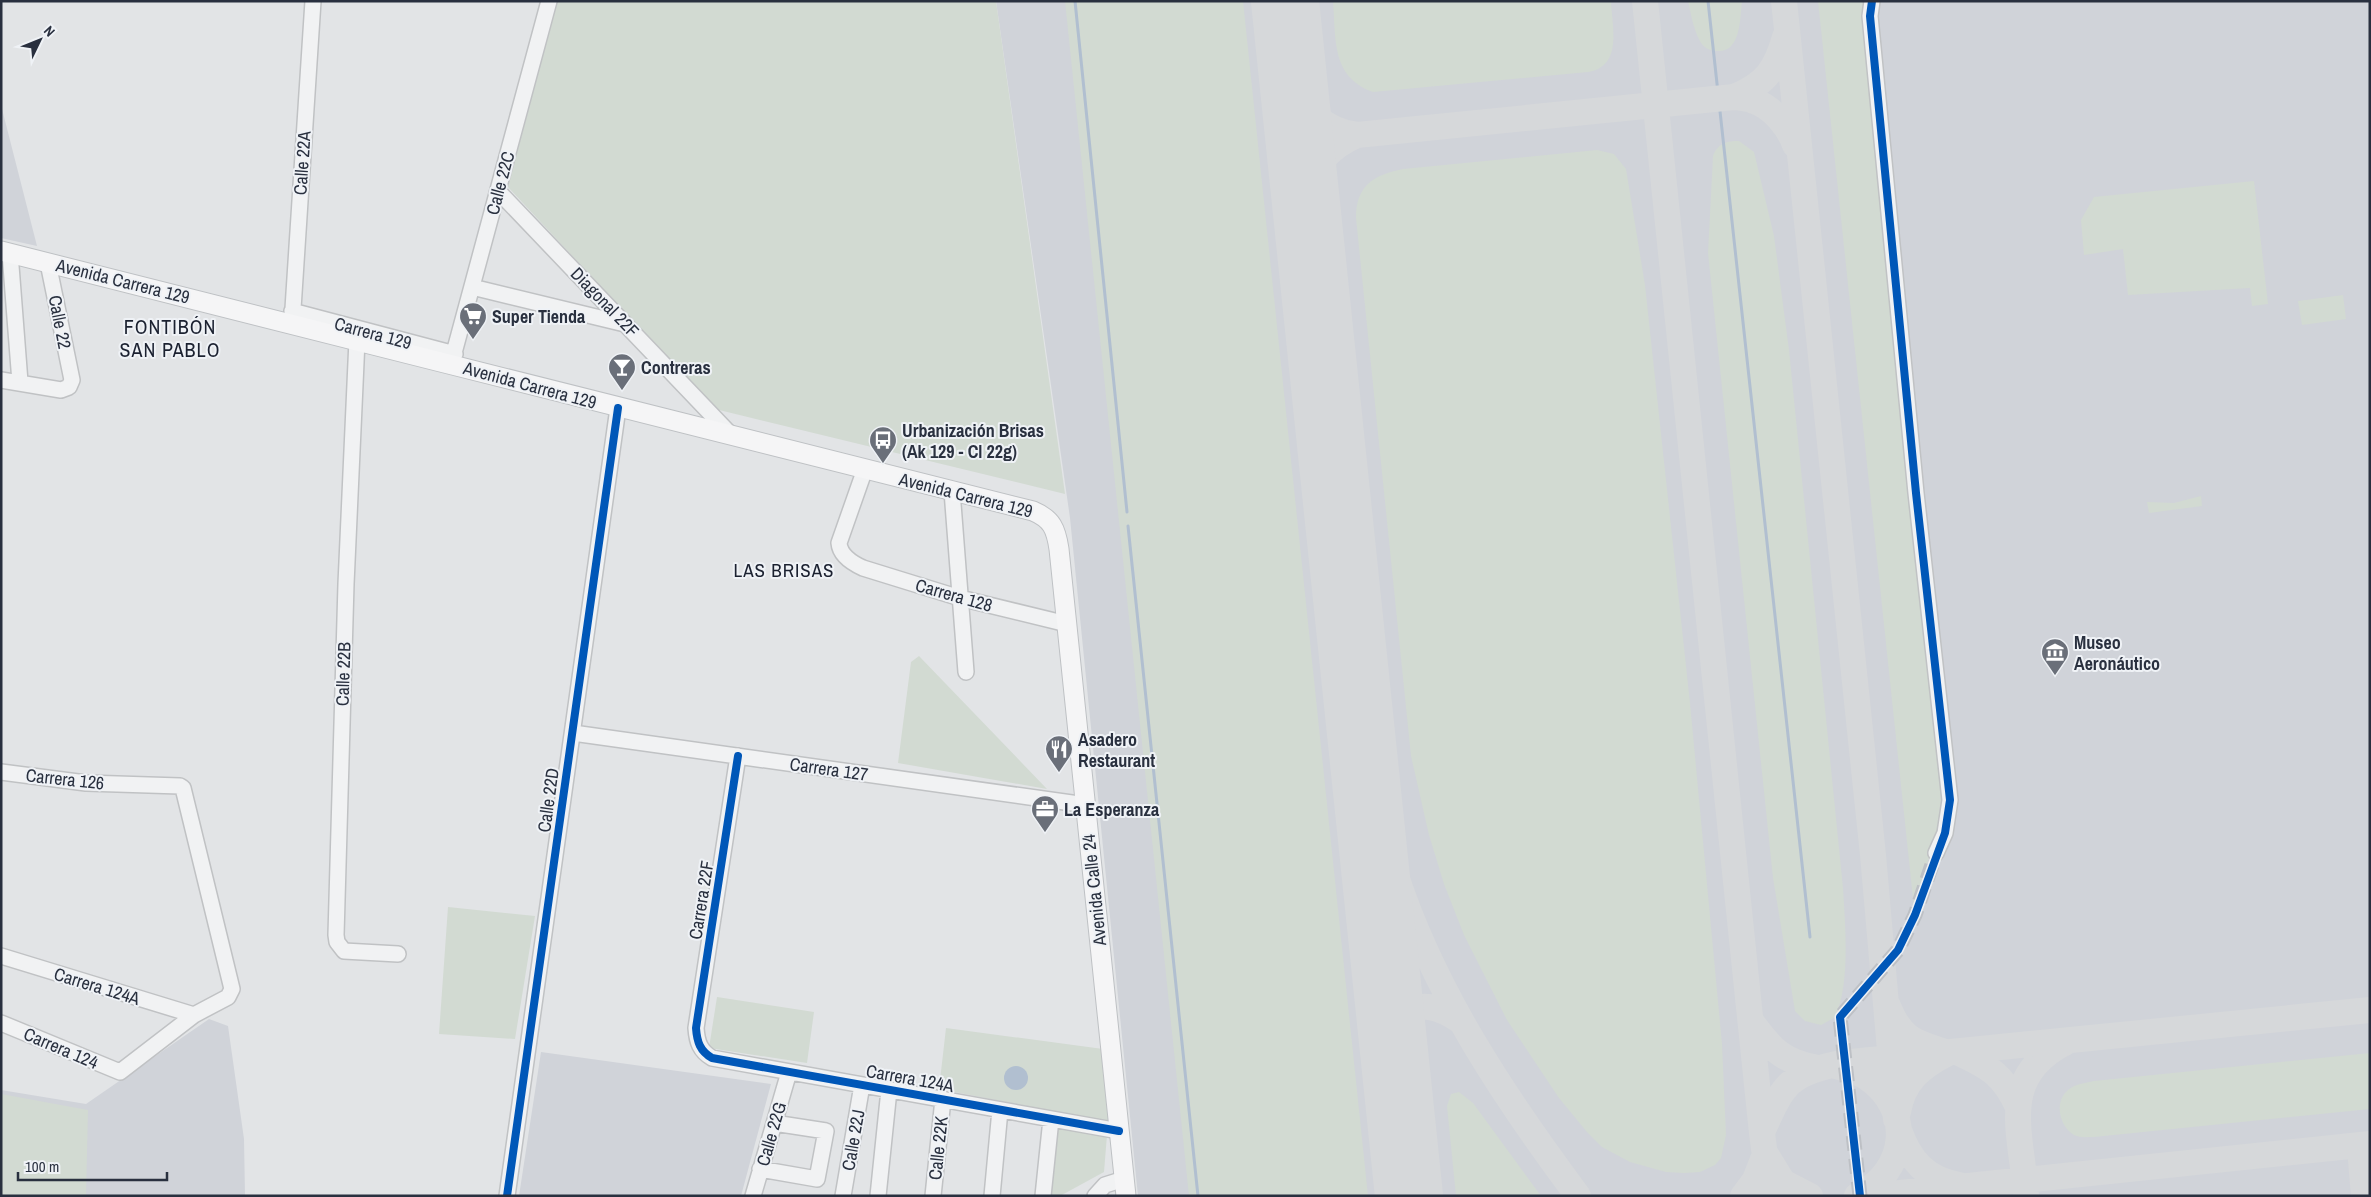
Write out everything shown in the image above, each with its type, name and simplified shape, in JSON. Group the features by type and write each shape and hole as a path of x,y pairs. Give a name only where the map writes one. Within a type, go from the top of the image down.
{"main road":[{"name":"Avenida Carrera 129","path":"6,252 292,318 357,340 453,359 618,408 1033,511 1046,518 1054,526"},
{"name":"Avenida Calle 24","path":"1054,526 1057,534 1067,624 1125,1188"}],"street":[{"name":"Calle 22A","path":"292,318 313,1"},
{"name":"Calle 22C","path":"453,359 548,1"},
{"path":"1872,1 1870,16 1893,253 1950,800 1945,833 1936,854"},
{"name":"Diagonal 22F","path":"498,191 732,436"},
{"path":"1,380 20,382 6,252"},
{"name":"Calle 22","path":"20,382 61,390 69,387 72,380 48,263"},
{"path":"472,287 626,324"},
{"name":"Carrera 129","path":"292,318 453,359"},
{"name":"Calle 22B","path":"357,340 346,584 336,935 337,942 344,951 398,954"},
{"name":"Calle 22D","path":"507,1196 618,408"},
{"name":"Carrera 128","path":"865,469 839,543 841,551 845,556 863,568 960,598 1067,624"},
{"path":"952,491 966,672"},
{"name":"Carrera 127","path":"573,733 1086,805"},
{"name":"Carrera 22F","path":"700,1048 696,1028 738,756"},
{"name":"Carrera 126","path":"1,772 86,783 129,786 180,786 185,792 232,989 228,997 194,1014"},
{"name":"Carrera 124A","path":"1,956 194,1014"},
{"name":"Carrera 124","path":"1,1023 120,1072 194,1014"},
{"name":"Carrera 124A","path":"700,1048 712,1058 1119,1131"},
{"name":"Calle 22G","path":"753,1196 789,1072"},
{"name":"Calle 22J","path":"843,1196 862,1085"},
{"path":"878,1196 890,1090"},
{"name":"Calle 22K","path":"933,1196 943,1099"},
{"path":"992,1196 1000,1110"},
{"path":"1043,1196 1051,1118"},
{"path":"760,1169 817,1179 826,1131 774,1124"},
{"path":"1095,1196 1105,1186 1125,1188"}],"shaded area":[{"path":"557,1 996,1 1065,494 715,409 508,187"},
{"path":"996,1 2370,1 2370,1196 1138,1196 1070,518"},
{"path":"1065,1 1243,1 1368,1196 1189,1196"},
{"path":"1333,1 1611,1 1613,44 1611,54 1606,62 1599,68 1588,72 1373,92 1349,77 1343,67 1336,43"},
{"path":"1688,1 1742,1 1740,25 1735,41 1731,46 1725,50 1714,51 1706,48 1700,42"},
{"path":"1818,1 1865,1 1863,15 1942,806 1933,845 1914,908"},
{"path":"1,105 37,246 1,238"},
{"path":"1739,141 1754,152 1774,236 1789,350 1843,888 1846,954 1843,990 1834,1018 1821,1025 1805,1021 1795,1011 1773,878 1708,253 1713,156 1717,148 1723,144"},
{"path":"1597,150 1614,154 1626,169 1645,285 1690,703 1722,1044 1726,1135 1721,1158 1715,1165 1700,1172 1666,1172 1630,1162 1602,1147 1587,1132 1559,1098 1507,1020 1464,935 1444,884 1429,835 1411,756 1356,218 1359,198 1363,190 1375,179 1392,172 1403,169"},
{"path":"2254,181 2268,304 2252,306 2250,288 2128,295 2123,249 2084,255 2081,220 2094,197"},
{"path":"2343,295 2346,319 2302,325 2298,301"},
{"path":"2201,496 2202,506 2149,513 2147,502 2174,503"},
{"path":"919,656 1047,789 898,763 911,662"},
{"path":"448,907 535,916 515,1039 439,1034"},
{"path":"717,997 814,1012 807,1063 709,1048"},
{"path":"209,1019 228,1026 244,1139 245,1196 1,1196 1,1090 86,1104"},
{"path":"946,1028 1103,1049 1109,1122 939,1089"},
{"path":"541,1052 771,1084 741,1196 519,1196"},
{"path":"2370,1053 2370,1109 2094,1137 2074,1135 2065,1126 2060,1114 2061,1101 2068,1090 2077,1085 2094,1081"},
{"path":"1459,1092 1473,1103 1541,1196 1456,1196 1447,1106 1451,1094"},
{"path":"1,1094 88,1110 86,1196 1,1196"},
{"path":"1056,1127 1107,1135 1104,1172 1060,1196 1051,1196"}],"water":[{"path":"1016,1066 1024,1070 1028,1078 1024,1086 1016,1090 1008,1086 1004,1078 1008,1070"}],"waterway":[{"path":"1075,1 1127,512"},
{"path":"1708,1 1810,937"},
{"path":"1128,526 1198,1196"}],"taxiway":[{"path":"1645,1 1770,1196"},
{"path":"1784,1 1873,855 1896,1119"},
{"path":"1785,37 1778,58 1768,74 1754,87 1734,97 1752,100 1767,108 1779,118 1789,131 1795,145"},
{"path":"1294,81 1304,102 1317,118 1335,129 1357,135"},
{"path":"1306,200 1314,177 1323,160 1337,146 1357,135 1734,97"},
{"path":"1365,766 1392,865 1431,964 1452,1004 1499,1083 1578,1196"},
{"path":"1888,1006 1899,1027 1911,1038 1919,1043 1948,1053 1922,1069 1909,1083 1898,1112"},
{"path":"1395,1058 1402,1023 1409,1012 1415,1008 1430,1007 1438,1009 1459,1020"},
{"path":"1763,1130 1777,1101 1790,1083 1810,1072 1841,1063 2370,1010"},
{"path":"1751,1021 1779,1053 1796,1062 1818,1068"},
{"path":"2026,1196 2018,1129 2018,1109 2022,1090 2030,1072 2044,1056 2066,1042"},
{"path":"1957,1052 1978,1062 2001,1079 2018,1107"},
{"path":"1836,1066 1863,1075 1881,1090 1892,1106 1898,1122 1899,1139 1895,1156 1887,1171 1874,1185 1857,1196"},
{"path":"1899,1130 1908,1151 1921,1167 1937,1178 1959,1185"},
{"path":"1871,1196 2370,1144"},
{"path":"2364,1196 2361,1160 2370,1150"},
{"path":"1743,1196 1755,1180 1765,1154"},
{"path":"1767,1156 1783,1182 1810,1196"}],"runway":[{"path":"1285,1 1409,1196"}],"tunnel":[{"path":"1860,1196 1840,1017 1898,950 1915,915 1936,853"}],"cycle path":[{"path":"1860,1196 1840,1017 1898,950 1915,915 1945,833 1950,800 1916,493 1870,16 1872,1"},
{"path":"507,1196 618,408"},
{"path":"738,756 696,1028 698,1042 705,1052 712,1058 1119,1131"}],"place":[{"name":"Super Tienda","path":"473,340"},
{"name":"Contreras","path":"622,391"},
{"name":"Urbanización Brisas (Ak 129 - Cl 22g)","path":"883,464"},
{"name":"Museo Aeronáutico","path":"2055,676"},
{"name":"Asadero Restaurant","path":"1059,773"},
{"name":"La Esperanza","path":"1045,833"}],"district":[{"name":"FONTIBÓN SAN PABLO","path":"170,338"},
{"name":"LAS BRISAS","path":"784,570"}]}
